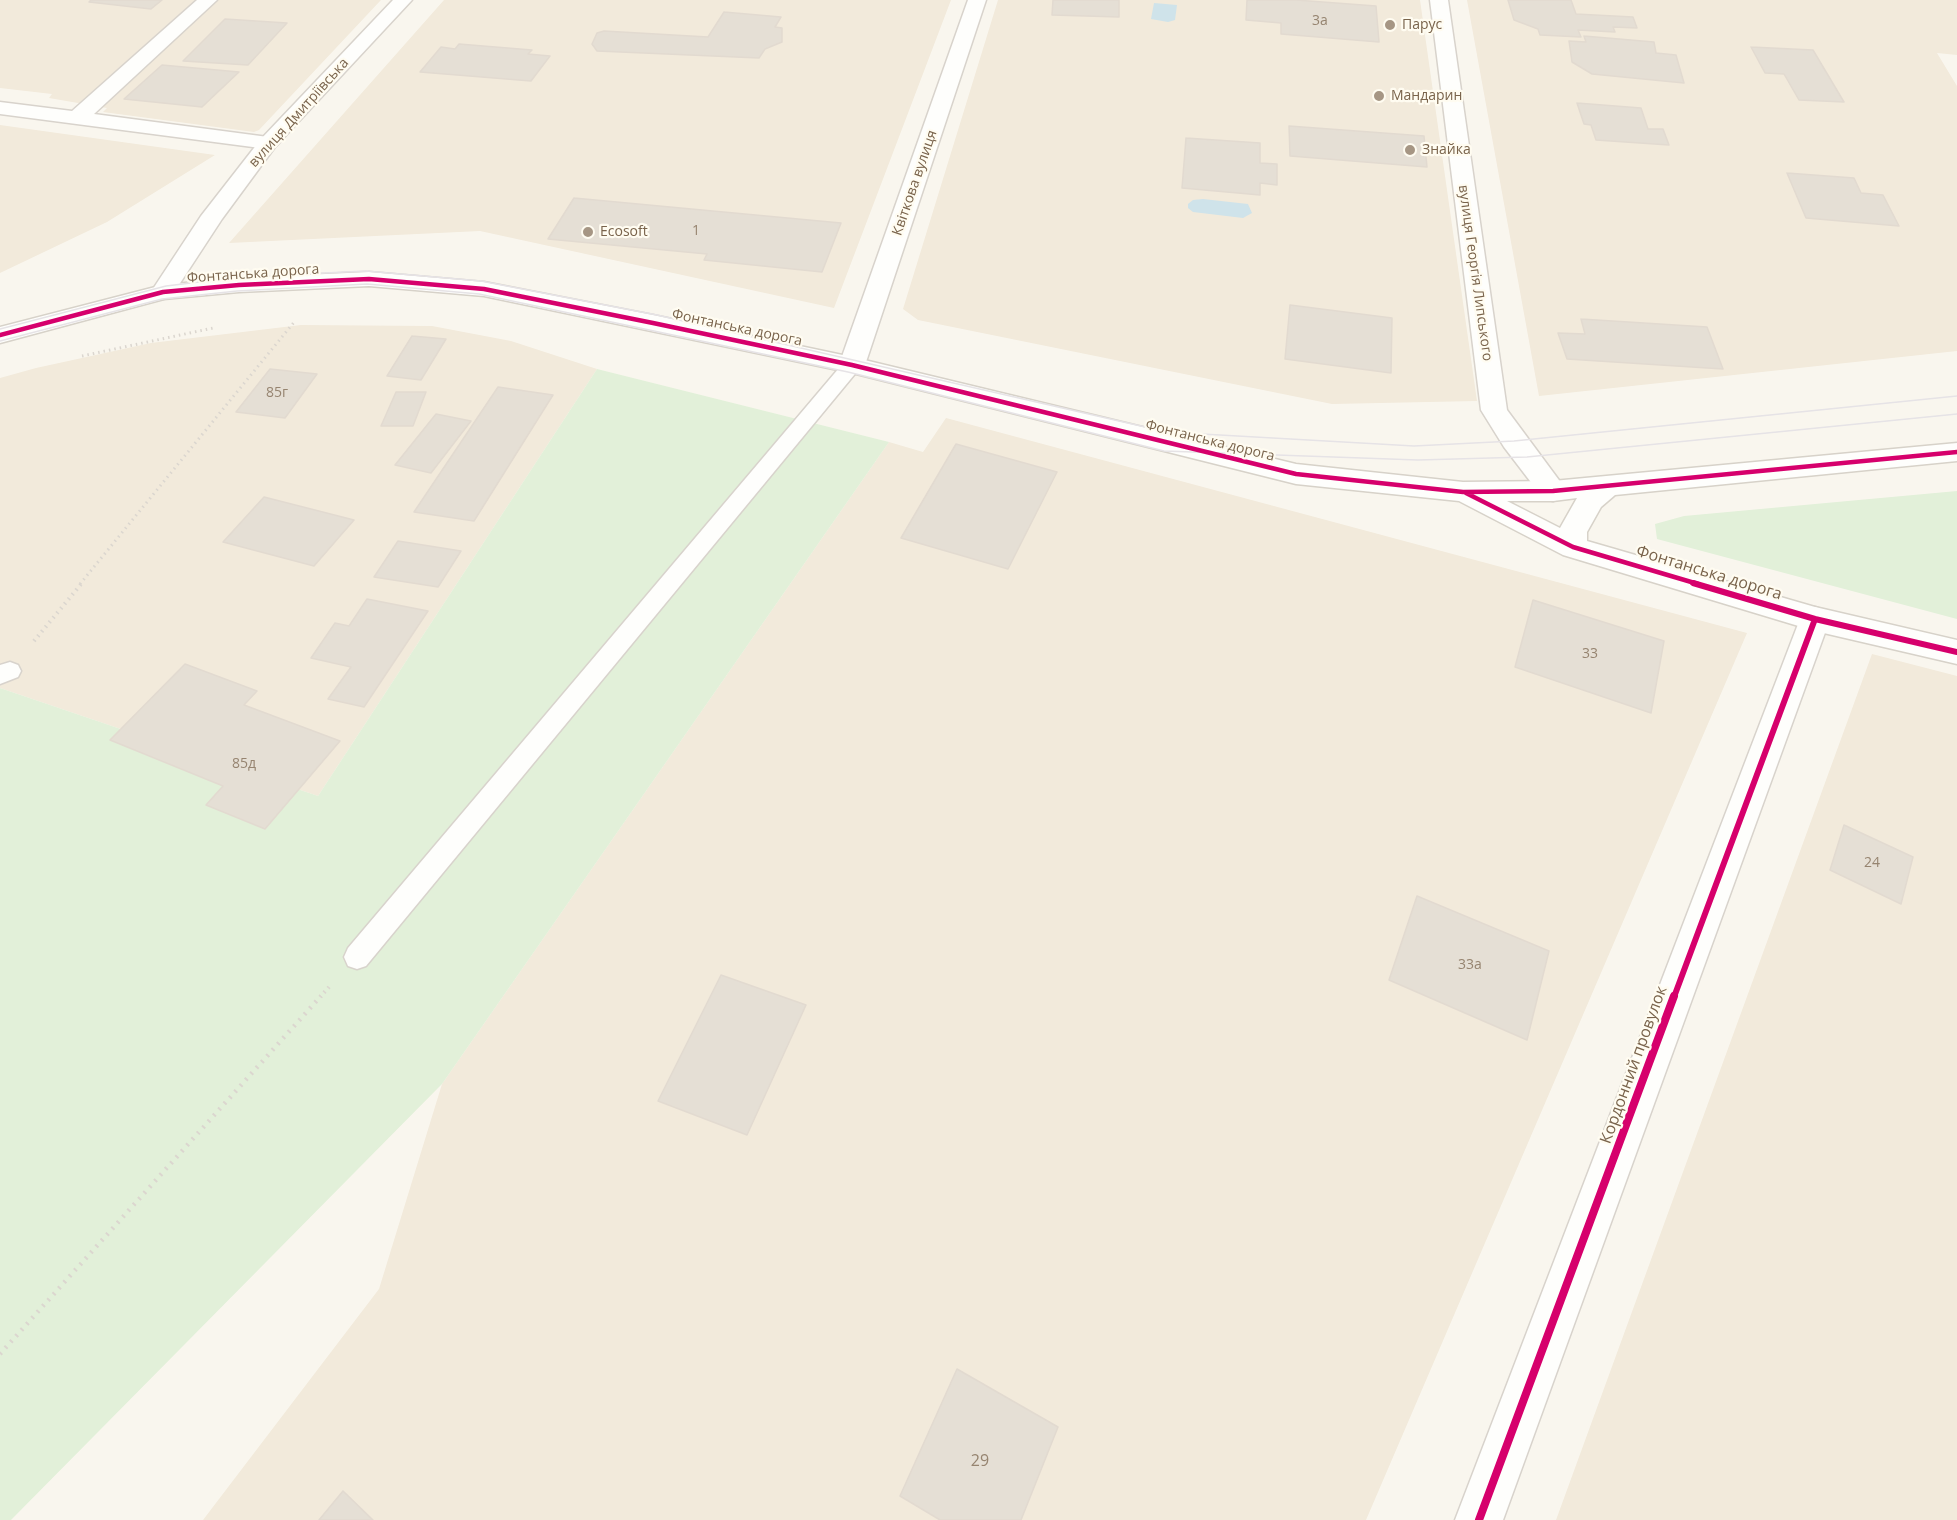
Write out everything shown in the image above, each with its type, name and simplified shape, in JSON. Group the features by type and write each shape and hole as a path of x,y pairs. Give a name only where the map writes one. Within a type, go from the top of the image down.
{"street":[{"path":"77,118 208,0"},
{"name":"вулиця Дмитріївська","path":"163,292 212,216 268,143 403,0"},
{"name":"Квіткова вулиця","path":"852,365 977,0"},
{"name":"вулиця Георгія Липського","path":"1439,0 1494,410 1514,441 1553,490"},
{"path":"0,108 268,143"},
{"name":"Фонтанська дорога","path":"0,336 163,292 239,285 369,279 483,289 852,365 1296,474 1463,492 1553,490 1957,452"},
{"path":"1573,547 1573,532 1579,517 1591,500 1608,485"},
{"name":"Фонтанська дорога","path":"1463,492 1573,547 1815,619 1957,652"},
{"name":"Кордонний провулок","path":"1479,1520 1815,619"}],"lane":[{"path":"357,957 852,365"}],"path":[{"path":"5,673 295,321 286,321"},
{"path":"75,358 214,328"},
{"path":"0,1354 357,957"}],"shaded area":[{"path":"0,0 381,0 259,130 254,132 103,112 107,108 49,98 52,94 0,88"},
{"path":"444,0 951,0 834,308 480,231 229,243"},
{"path":"998,0 1420,0 1477,401 1332,404 918,320 903,309"},
{"path":"1467,0 1957,0 1957,55 1937,53 1957,86 1957,351 1539,396"},
{"path":"1154,3 1177,5 1175,20 1168,22 1151,19"},
{"path":"0,125 215,155 107,222 0,273"},
{"path":"1193,200 1248,204 1252,213 1243,218 1193,212 1188,208 1188,204"},
{"path":"301,325 432,326 511,341 597,369 318,796 0,688 0,378 151,343"},
{"path":"946,418 1747,633 1366,1520 203,1520 379,1289 442,1084 889,442 923,452"},
{"path":"1872,654 1957,676 1957,1520 1556,1520"}],"green space":[{"path":"597,369 889,442 442,1084 11,1520 0,1520 0,688 318,796"},
{"path":"1957,491 1957,619 1657,539 1655,524 1684,516"}],"building":[{"path":"91,0 162,0 151,9 89,2"},
{"path":"1053,0 1119,0 1119,17 1052,15"},
{"path":"1247,0 1296,0 1376,6 1379,42 1281,34 1281,23 1246,20"},
{"path":"1508,0 1571,0 1576,14 1633,17 1637,28 1613,27 1615,32 1578,30 1581,37 1540,35 1538,29 1514,20"},
{"path":"724,12 781,17 775,27 782,28 782,42 765,49 759,58 597,51 592,44 597,33 604,31 708,37"},
{"path":"225,19 287,23 248,65 183,61"},
{"path":"1584,36 1654,42 1656,53 1676,55 1684,83 1592,74 1572,62 1569,41 1586,42"},
{"path":"459,44 532,50 528,54 550,56 531,81 420,72 441,47 455,49"},
{"path":"1751,47 1813,50 1844,102 1799,100 1784,74 1765,73"},
{"path":"162,65 239,72 202,107 124,99"},
{"path":"1577,103 1641,108 1648,129 1663,129 1669,145 1596,140 1591,125 1584,124"},
{"path":"1289,126 1424,136 1427,167 1290,156"},
{"path":"1186,138 1260,143 1260,163 1277,164 1277,185 1260,183 1260,195 1182,188"},
{"path":"1787,173 1854,178 1861,193 1883,195 1899,226 1806,218"},
{"path":"574,198 841,223 822,272 704,260 707,254 548,239"},
{"path":"1290,305 1392,318 1391,373 1285,359"},
{"path":"1581,319 1707,327 1723,369 1567,359 1558,333 1585,334"},
{"path":"412,336 446,339 421,380 387,376"},
{"path":"270,369 317,374 285,418 236,412"},
{"path":"498,387 553,395 474,521 414,512"},
{"path":"396,392 426,392 413,426 381,426"},
{"path":"436,414 471,421 431,473 395,465"},
{"path":"956,444 1057,472 1008,569 901,538"},
{"path":"264,497 354,520 314,566 223,542"},
{"path":"398,541 461,551 438,587 374,577"},
{"path":"367,599 428,611 364,707 328,699 351,667 311,658 335,623 349,626"},
{"path":"1533,600 1664,641 1651,713 1515,667"},
{"path":"185,664 257,691 244,705 340,741 265,829 206,805 223,786 110,740"},
{"path":"1844,825 1913,857 1901,904 1830,870"},
{"path":"1417,896 1549,951 1527,1040 1389,980"},
{"path":"721,975 806,1005 747,1135 658,1101"},
{"path":"957,1369 1058,1427 1021,1520 940,1520 900,1496"},
{"path":"343,1491 373,1520 319,1520"}],"tram line":[{"path":"0,329 166,286 241,277 366,271 481,281 657,315 1167,432 1414,446 1514,441 1957,396"},
{"path":"0,341 162,299 237,291 367,284 479,294 848,372 1164,451 1418,460 1527,457 1957,414"}],"cycle path":[{"path":"0,335 163,292 239,285 369,279 484,289 653,323 852,365 1296,474 1463,492 1553,491 1957,452"},
{"path":"1466,493 1573,547 1815,619 1957,652"},
{"path":"1479,1520 1815,619"}],"place":[{"name":"Парус","path":"1390,25"},
{"name":"Мандарин","path":"1379,96"},
{"name":"Знайка","path":"1410,150"},
{"name":"Ecosoft","path":"588,232"}]}
